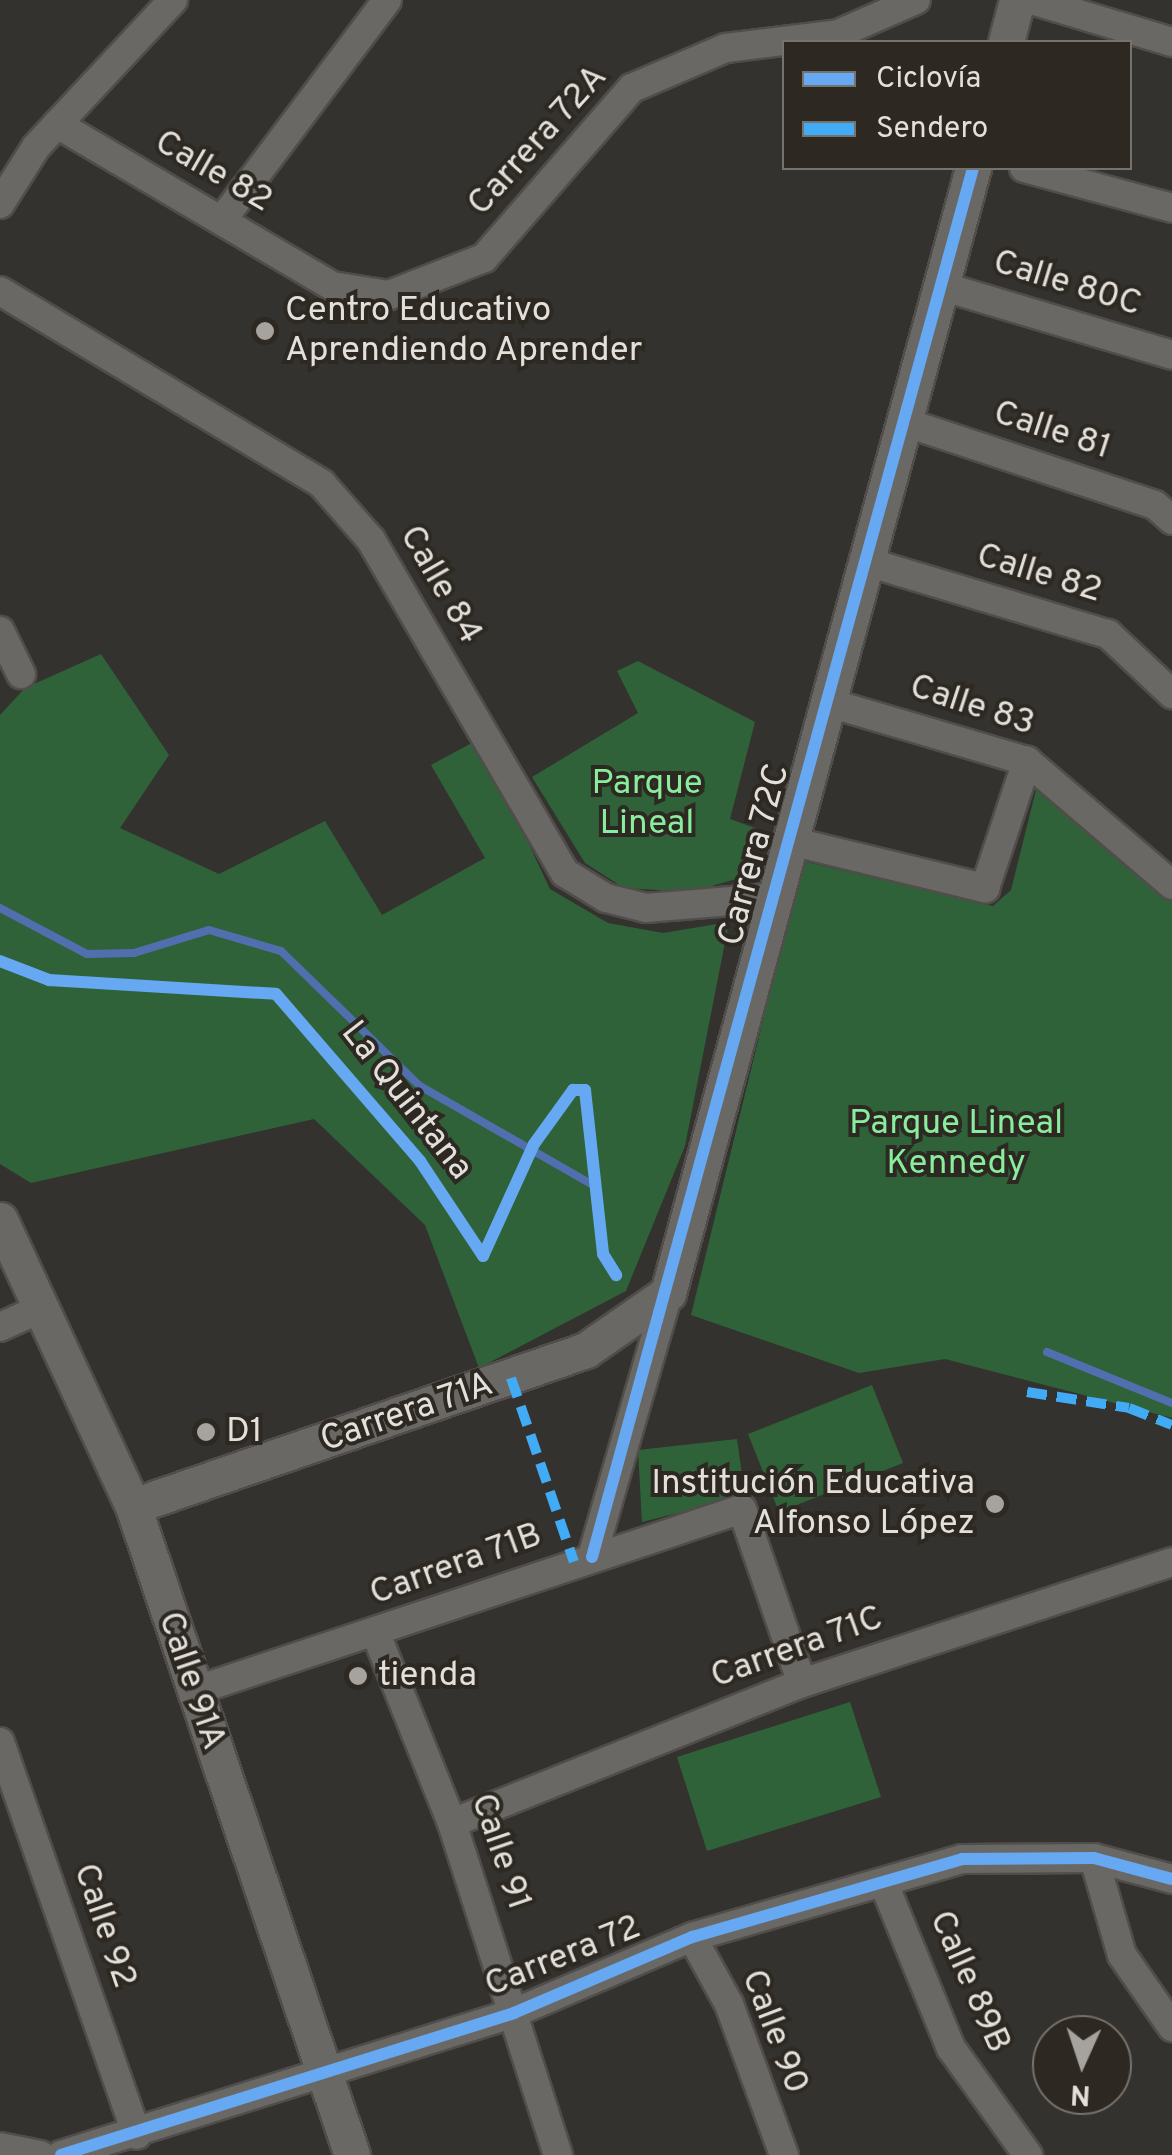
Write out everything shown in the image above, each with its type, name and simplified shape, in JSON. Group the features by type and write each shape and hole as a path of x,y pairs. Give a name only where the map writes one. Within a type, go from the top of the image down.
{"street":[{"path":"0,204 57,124 174,0"},
{"path":"222,220 387,0"},
{"name":"Carrera 72A","path":"332,286 389,295 484,258 632,88 726,48 872,25 916,0"},
{"path":"1007,40 1017,0"},
{"path":"1032,0 1172,42"},
{"name":"Calle 82","path":"57,124 332,286"},
{"name":"Carrera 72C","path":"592,1557 668,1293 768,898 790,842 972,170"},
{"path":"1031,170 1172,208"},
{"name":"Calle 80C","path":"941,286 1172,355"},
{"name":"Calle 84","path":"0,291 322,484 371,540 565,873 606,898 646,908 768,898"},
{"name":"Calle 81","path":"904,422 1155,505 1172,520"},
{"name":"Calle 82","path":"864,561 1108,634 1172,694"},
{"path":"0,631 22,674"},
{"name":"Calle 83","path":"826,702 1028,761 1172,885"},
{"path":"790,842 985,888 1028,761"},
{"name":"Calle 91A","path":"0,1220 133,1506 352,2155"},
{"name":"Carrera 71A","path":"133,1506 586,1350 668,1293"},
{"path":"0,1327 42,1308"},
{"name":"Carrera 71B","path":"194,1691 376,1634 742,1508 802,1684"},
{"name":"Carrera 71C","path":"452,1823 802,1684 1172,1562"},
{"name":"Calle 91","path":"376,1634 452,1823 558,2155"},
{"name":"Calle 92","path":"0,1742 137,2135"},
{"path":"1094,1858 1122,1955 1172,2027"},
{"name":"Carrera 72","path":"61,2155 137,2135 322,2067 514,2013 692,1936 962,1859 1094,1858 1172,1879"},
{"name":"Calle 89B","path":"884,1884 951,2048 1028,2155"},
{"name":"Calle 90","path":"692,1936 729,2004 784,2155"},
{"path":"0,2147 40,2155"}],"green space":[{"path":"101,654 169,755 120,828 219,874 325,821 382,915 485,858 431,765 479,739 550,889 608,923 663,933 729,922 685,1146 626,1291 479,1368 425,1225 314,1119 31,1183 0,1164 0,715 25,688"},
{"name":"Parque Lineal","path":"638,661 755,722 730,819 758,829 736,879 691,892 624,888 585,863 532,777 638,713 617,671"},
{"name":"Parque Lineal Kennedy","path":"1038,782 1172,899 1172,1418 945,1359 859,1373 691,1315 802,861 993,906 1011,890"},
{"path":"872,1385 903,1463 779,1512 748,1434"},
{"path":"737,1439 745,1496 642,1522 638,1450"},
{"path":"850,1702 881,1797 707,1851 677,1757"}],"waterway":[{"path":"0,908 87,954 134,953 209,930 281,951 420,1086 596,1187"},
{"path":"1047,1352 1172,1403"}],"marked path":[{"path":"511,1378 574,1562"},
{"path":"1027,1392 1129,1408 1172,1425"}],"cycle path":[{"path":"592,1557 972,170"},
{"name":"La Quintana","path":"0,961 49,980 276,994 420,1161 483,1256 534,1144 573,1090 585,1090 603,1254 616,1275"},
{"path":"61,2155 514,2013 692,1937 962,1859 1094,1858 1172,1879"}],"place":[{"name":"Centro Educativo Aprendiendo Aprender","path":"265,331"},
{"name":"D1","path":"206,1432"},
{"name":"Institución Educativa Alfonso López","path":"995,1504"},
{"name":"tienda","path":"358,1676"}]}
